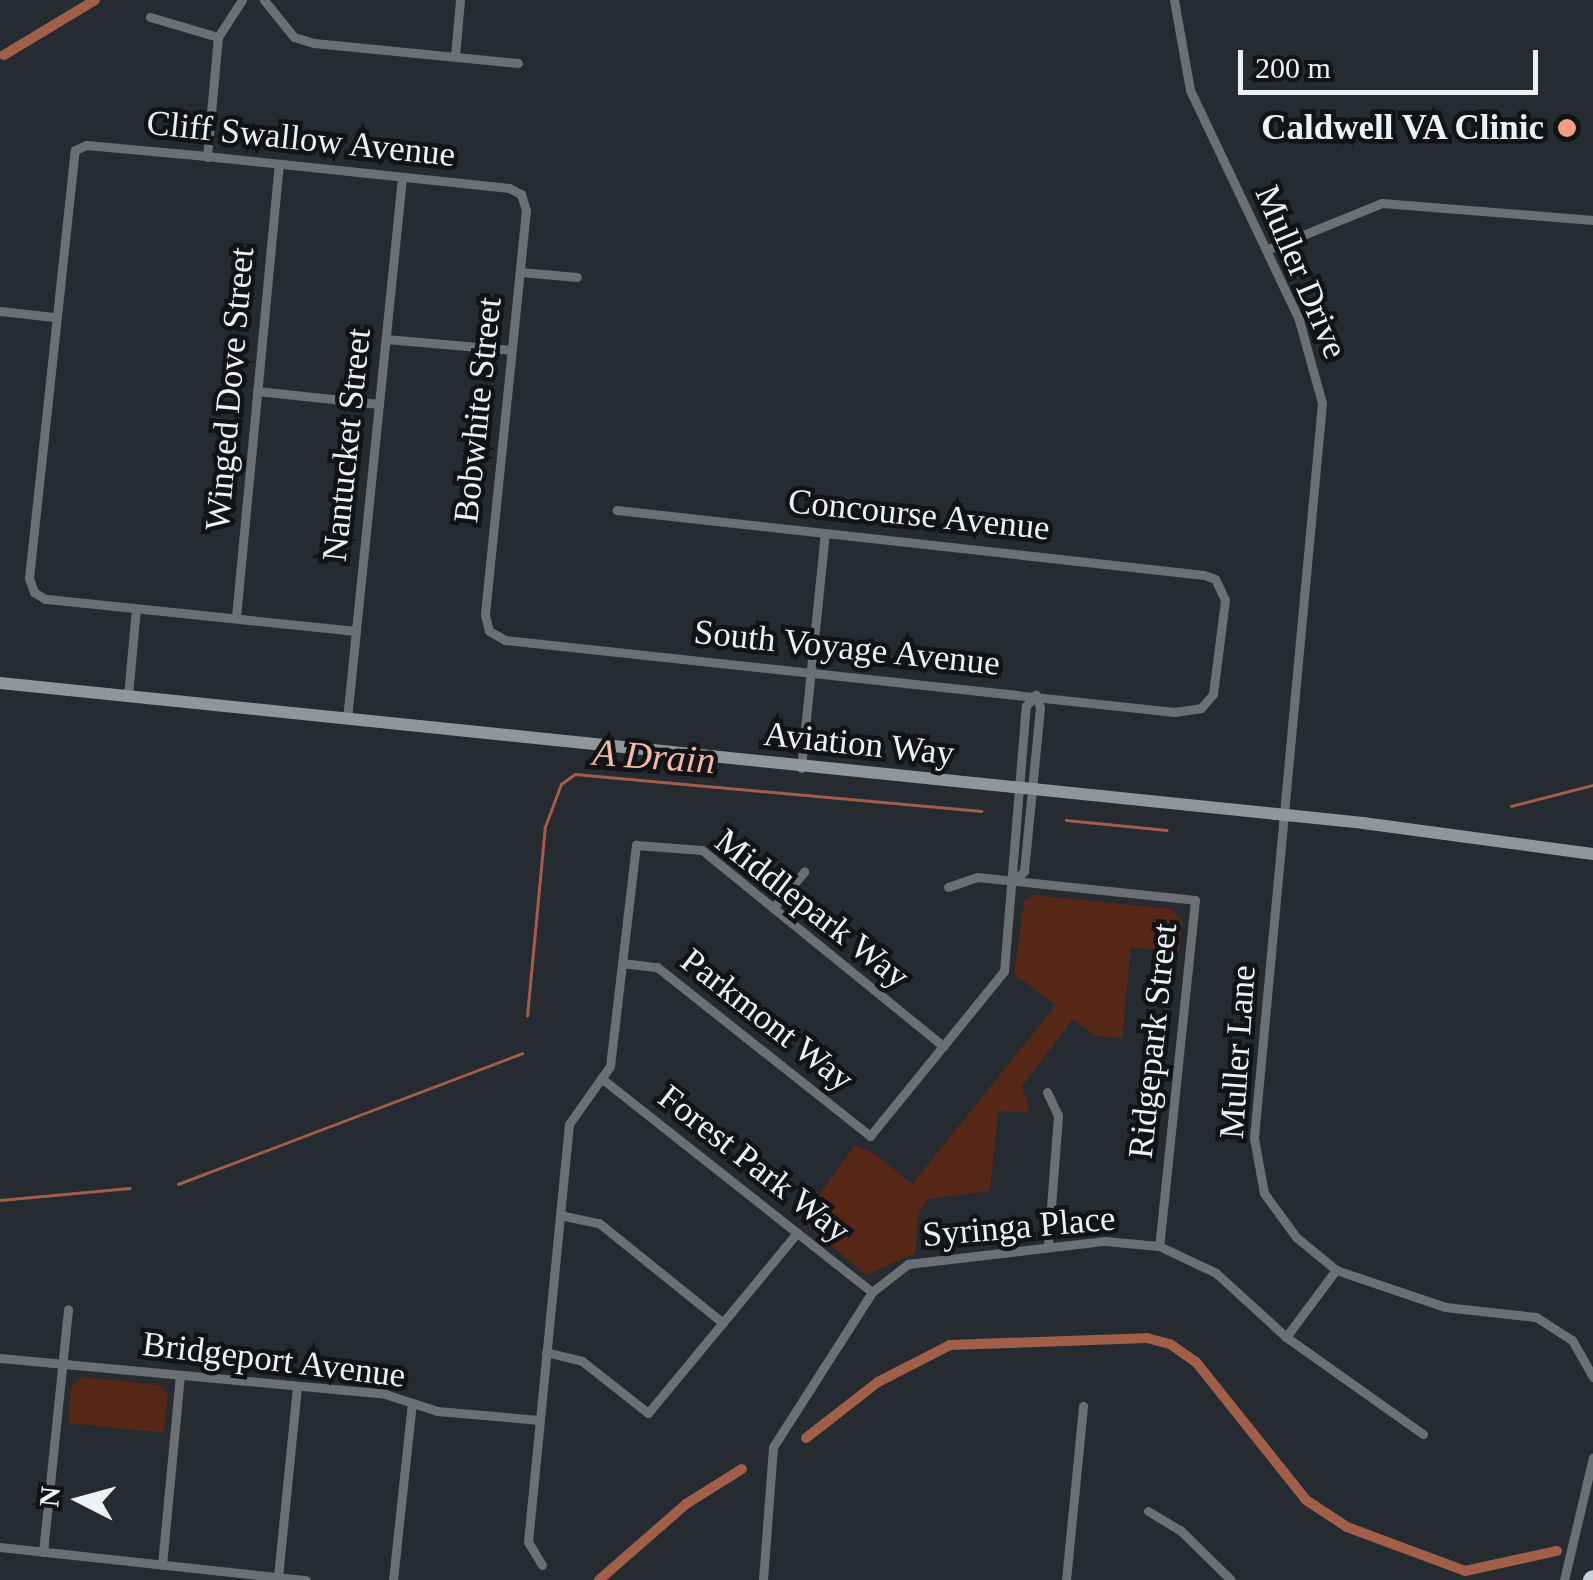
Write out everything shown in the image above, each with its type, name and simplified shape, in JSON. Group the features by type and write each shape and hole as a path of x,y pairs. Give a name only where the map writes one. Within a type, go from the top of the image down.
{"street":[{"path":"206,156 218,37 242,0"},
{"path":"264,0 294,37 518,63"},
{"path":"455,56 460,0"},
{"name":"Muller Drive","path":"1174,0 1190,90 1305,335 1322,403 1286,816"},
{"path":"150,16 218,37"},
{"name":"Cliff Swallow Avenue","path":"54,316 75,150 86,145 509,188 521,194"},
{"name":"Winged Dove Street","path":"236,618 278,165"},
{"name":"Nantucket Street","path":"347,719 402,178"},
{"name":"Bobwhite Street","path":"489,631 485,616 526,210 521,194"},
{"path":"1266,250 1382,203 1593,220"},
{"path":"520,272 577,277"},
{"path":"0,311 54,316 29,578 34,592 45,599 356,631"},
{"path":"386,338 512,350"},
{"path":"257,391 379,404"},
{"name":"Concourse Avenue","path":"617,510 1215,579 1224,600 1213,694 1202,708"},
{"path":"801,768 825,533"},
{"path":"128,696 136,608"},
{"name":"South Voyage Avenue","path":"489,631 505,640 811,674 1174,712 1202,708"},
{"name":"Aviation Way","path":"0,683 1286,816 1593,854"},
{"path":"943,1046 1004,970 1015,880 1010,870 1024,791 1026,706 1036,695"},
{"name":"Muller Lane","path":"1286,816 1254,1138 1264,1193 1296,1237 1336,1270 1445,1306 1536,1318 1572,1340 1593,1378"},
{"name":"Middlepark Way","path":"622,963 636,846 702,850 943,1046"},
{"path":"774,908 804,872"},
{"path":"948,887 977,878 1015,880"},
{"name":"Ridgepark Street","path":"1015,880 1195,900 1159,1246"},
{"path":"542,1566 528,1542 569,1124 610,1066 622,963"},
{"name":"Parkmont Way","path":"622,963 657,967 870,1136 943,1046"},
{"name":"Forest Park Way","path":"602,1078 872,1292"},
{"path":"1047,1092 1058,1116 1048,1245"},
{"path":"560,1215 599,1223 723,1322"},
{"path":"546,1352 582,1361 648,1413 797,1233"},
{"name":"Syringa Place","path":"763,1580 774,1447 872,1292 908,1264 1105,1240 1159,1246 1216,1273 1286,1337 1423,1434"},
{"path":"1286,1337 1336,1270"},
{"path":"43,1552 68,1308"},
{"name":"Bridgeport Avenue","path":"0,1358 297,1386 470,1416 540,1420"},
{"path":"162,1565 180,1375"},
{"path":"278,1577 297,1386"},
{"path":"393,1580 412,1403"},
{"path":"1066,1580 1083,1406"},
{"path":"1564,1580 1593,1457"},
{"path":"1148,1510 1180,1530 1231,1580"},
{"path":"0,1547 306,1580"}],"shaded area":[{"path":"1033,895 1172,909 1182,921 1179,952 1131,947 1122,1038 1095,1036 1073,1019 1022,1086 1029,1113 998,1111 990,1191 929,1199 919,1211 915,1253 866,1275 801,1220 854,1146 871,1151 912,1184 1056,1005 1014,974 1024,901"},
{"path":"83,1377 159,1385 168,1395 164,1433 68,1423 72,1385"}],"waterway":[{"path":"4,55 95,0"},
{"name":"A Drain","path":"527,1016 545,827 561,784 575,774 981,811"},
{"name":"A Drain","path":"1511,806 1593,785"},
{"name":"A Drain","path":"1066,820 1167,830"},
{"name":"A Drain","path":"178,1184 522,1053"},
{"name":"A Drain","path":"0,1200 129,1188"},
{"path":"806,1438 878,1382 950,1345 1147,1338 1170,1344 1196,1362 1306,1500 1347,1527 1465,1571 1557,1551"},
{"path":"599,1580 686,1504 742,1469"}],"place":[{"name":"Caldwell VA Clinic","path":"1567,128"}]}
